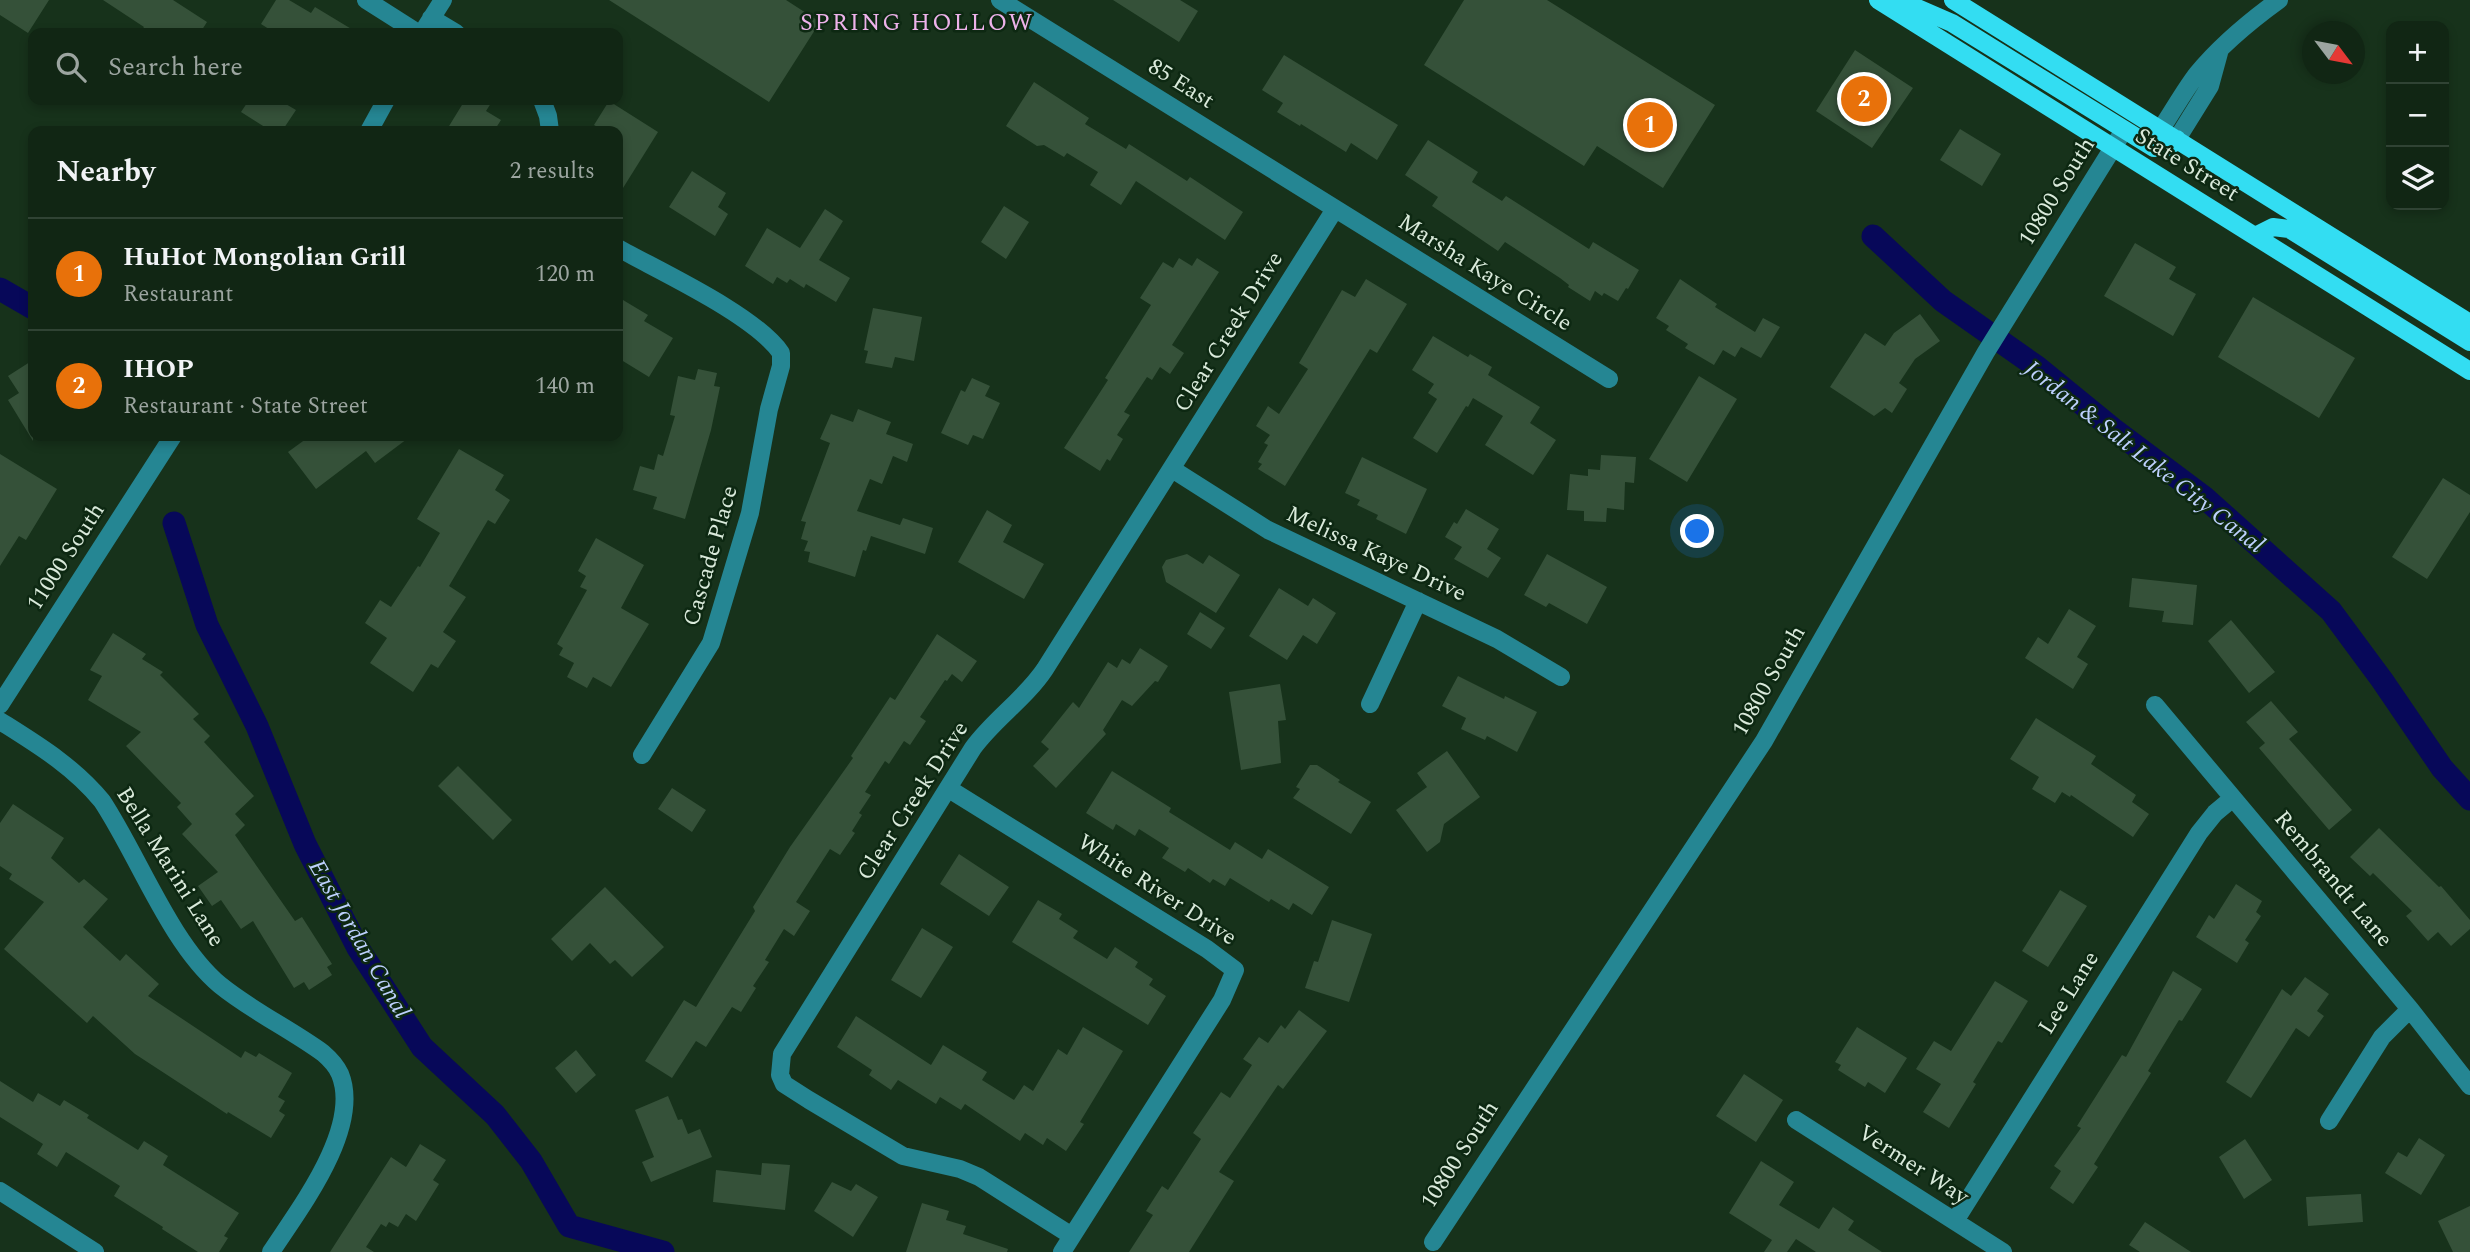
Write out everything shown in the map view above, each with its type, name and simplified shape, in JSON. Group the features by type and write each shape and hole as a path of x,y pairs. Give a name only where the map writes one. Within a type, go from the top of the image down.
{"main road":[{"name":"State Street","path":"1878,0 2470,371"},
{"path":"1899,0 1952,23 2159,149 2169,147 2177,139"},
{"name":"State Street","path":"1953,0 2470,323"},
{"path":"2255,236 2273,227 2290,229 2470,342"}],"street":[{"path":"366,0 424,28 443,0"},
{"name":"85 East","path":"1000,0 1335,209"},
{"path":"2161,129 2198,73 2223,47 2279,0"},
{"path":"2177,139 2210,86 2215,61 2223,47"},
{"path":"372,126 383,105"},
{"path":"544,105 549,126"},
{"name":"10800 South","path":"1433,1242 1764,741 1986,352 2124,130"},
{"name":"Marsha Kaye Circle","path":"1335,209 1609,379"},
{"name":"Clear Creek Drive","path":"1072,1236 979,1177 960,1169 903,1156 784,1084 780,1074 782,1054 984,733 1036,683 1335,209"},
{"name":"Cascade Place","path":"623,251 727,309 766,336 781,353 781,366 769,409 750,513 711,643 642,755"},
{"name":"11000 South","path":"0,705 170,441"},
{"name":"Melissa Kaye Drive","path":"1172,469 1268,530 1497,639 1562,677"},
{"path":"1370,704 1418,601"},
{"name":"Rembrandt Lane","path":"2155,705 2410,1009 2470,1086"},
{"name":"Bella Marini Lane","path":"0,722 54,756 86,782 115,821 189,951 220,985 323,1053 334,1063 341,1076 343,1102 336,1143 327,1163 271,1252"},
{"name":"White River Drive","path":"949,789 1207,949 1235,970 1222,1000 1062,1252"},
{"name":"Lee Lane","path":"1955,1221 2199,833 2215,813 2233,798"},
{"path":"2329,1121 2382,1037 2410,1009"},
{"name":"Vermer Way","path":"1796,1120 2003,1252"},
{"path":"0,1191 95,1252"}],"building":[{"path":"0,0 49,0 31,28 28,28 28,33 0,15"},
{"path":"103,0 173,0 207,22 203,28 144,27"},
{"path":"276,0 289,0 311,13 315,7 350,28 267,28 261,24"},
{"path":"609,0 786,0 820,22 769,102"},
{"path":"1113,0 1180,0 1198,11 1179,42"},
{"path":"1464,0 1547,0 1715,105 1663,188 1597,146 1584,166 1424,65"},
{"path":"1855,50 1913,88 1872,148 1816,111"},
{"path":"1284,55 1398,125 1377,160 1351,143 1346,152 1277,112 1283,103 1262,90"},
{"path":"1034,82 1089,118 1085,124 1126,149 1129,144 1187,181 1190,177 1243,212 1225,240 1136,181 1121,205 1090,185 1098,172 1067,153 1064,157 1044,145 1037,146 1006,126"},
{"path":"246,105 288,105 296,110 285,126 263,126 241,112"},
{"path":"462,105 490,105 486,111 501,120 497,126 449,126"},
{"path":"606,105 615,105 658,132 623,188 623,126 594,125"},
{"path":"1960,129 2001,154 1982,186 1940,160"},
{"path":"1428,140 1478,172 1472,182 1502,201 1506,196 1589,249 1593,242 1639,270 1628,289 1626,288 1618,301 1595,291 1590,301 1505,242 1498,251 1432,206 1438,197 1405,175"},
{"path":"692,171 726,193 718,207 728,214 715,236 669,207"},
{"path":"1004,206 1029,222 1006,259 981,242"},
{"path":"825,209 843,221 819,260 850,278 836,302 806,284 804,288 790,279 787,283 777,277 773,284 745,266 767,228 800,248"},
{"path":"2135,243 2176,267 2169,279 2196,294 2173,336 2104,296"},
{"path":"1179,258 1192,266 1197,258 1219,272 1172,345 1184,353 1170,374 1160,367 1152,380 1147,377 1124,412 1130,415 1117,435 1123,439 1110,461 1107,459 1100,471 1064,448 1108,380 1105,378 1151,305 1140,298 1163,262 1173,268"},
{"path":"1366,279 1407,304 1377,353 1370,349 1285,486 1258,469 1262,464 1258,462 1268,445 1264,443 1270,435 1256,426 1268,406 1279,414 1308,369 1299,363 1342,290 1355,297"},
{"path":"1680,279 1717,304 1715,307 1755,332 1763,318 1780,327 1761,358 1741,347 1735,357 1723,350 1714,365 1685,348 1688,344 1666,330 1669,326 1656,318"},
{"path":"2253,297 2355,358 2319,418 2218,357"},
{"path":"623,300 648,315 644,321 673,338 649,377 623,361"},
{"path":"873,308 922,317 914,361 895,357 892,368 865,363 868,351 864,350"},
{"path":"1920,314 1940,341 1915,359 1899,383 1907,389 1892,413 1885,408 1874,416 1830,387 1865,333 1885,346 1894,333"},
{"path":"1433,336 1468,357 1470,354 1492,367 1488,375 1540,407 1530,423 1556,440 1533,475 1485,445 1503,416 1473,398 1437,453 1413,438 1437,399 1428,393 1434,384 1412,370"},
{"path":"28,363 28,433 8,400 19,393 8,376"},
{"path":"698,369 717,373 714,386 720,387 711,430 685,519 653,509 657,497 633,490 640,466 654,470 658,454 663,456 675,416 670,415 678,376 695,380"},
{"path":"1699,376 1737,399 1687,482 1649,459"},
{"path":"972,378 990,386 985,396 1000,403 983,439 973,435 968,445 941,433 961,390 965,392"},
{"path":"858,409 891,422 886,434 913,444 907,462 893,456 882,484 870,479 857,511 900,525 903,518 933,528 925,554 871,536 866,551 863,550 855,577 808,562 810,552 804,551 808,541 801,539 806,522 801,521 830,443 820,439 831,414 853,422"},
{"path":"303,441 404,441 375,463 366,451 316,489 288,452"},
{"path":"459,449 504,475 495,490 510,500 495,524 488,520 449,586 466,597 443,632 456,641 438,668 431,664 413,692 370,663 387,638 365,623 380,600 391,607 440,533 417,519"},
{"path":"0,454 57,489 26,540 19,536 0,566"},
{"path":"1601,455 1636,457 1634,483 1625,482 1624,510 1607,508 1606,522 1584,521 1584,511 1567,510 1570,474 1588,476 1588,469 1600,470"},
{"path":"1362,457 1427,489 1406,534 1376,519 1378,515 1357,505 1360,500 1345,493"},
{"path":"2443,478 2470,495 2470,512 2427,579 2392,557"},
{"path":"1466,509 1499,529 1487,549 1501,558 1488,578 1454,559 1462,547 1445,537"},
{"path":"987,510 1012,525 1003,542 1044,564 1024,599 958,562"},
{"path":"596,538 644,565 621,608 649,624 611,687 593,677 587,688 567,677 574,663 559,655 563,648 557,644 587,590 580,587 586,576 578,571"},
{"path":"1187,554 1203,564 1209,555 1240,575 1216,613 1166,582 1162,567 1166,560"},
{"path":"1547,554 1607,587 1587,624 1549,603 1546,607 1524,595"},
{"path":"2132,578 2197,585 2193,625 2162,622 2164,611 2129,607"},
{"path":"1279,588 1308,606 1313,598 1336,613 1317,644 1303,635 1287,660 1249,636"},
{"path":"2069,609 2096,626 2077,657 2088,664 2073,689 2025,658 2038,637 2048,644"},
{"path":"1200,612 1225,628 1211,649 1187,634"},
{"path":"2231,620 2275,672 2249,693 2208,641"},
{"path":"113,633 146,654 142,659 163,672 160,675 199,714 193,719 210,736 204,742 254,796 235,814 245,825 235,835 295,921 302,917 332,964 327,967 332,975 309,990 304,982 294,988 253,921 241,929 221,900 212,906 198,886 218,872 182,834 192,824 177,807 181,803 126,746 141,732 88,700 102,676 90,670"},
{"path":"937,634 977,661 962,682 952,674 945,680 920,717 926,721 910,745 904,741 889,764 885,761 865,792 871,795 859,813 862,815 852,831 855,833 840,855 830,849 796,902 810,911 794,936 784,929 765,960 769,962 753,986 756,988 741,1012 732,1007 706,1047 696,1041 672,1078 645,1061 684,1000 696,1007 755,911 753,907 790,847 853,758 851,756 890,697 895,700"},
{"path":"1140,648 1168,666 1158,682 1155,681 1132,706 1122,700 1103,730 1106,734 1056,788 1033,766 1049,749 1041,742 1073,702 1079,708 1108,662 1117,668 1122,659 1130,664"},
{"path":"1458,676 1537,712 1517,752 1487,736 1485,740 1461,729 1466,718 1442,706"},
{"path":"1280,684 1286,720 1278,721 1281,763 1241,770 1229,692"},
{"path":"2271,701 2298,732 2289,739 2352,810 2329,830 2259,748 2265,743 2246,722"},
{"path":"2036,718 2096,756 2091,764 2136,795 2132,802 2149,814 2133,837 2071,795 2070,797 2062,792 2055,803 2032,789 2039,777 2010,759"},
{"path":"1447,751 1480,797 1444,824 1440,842 1427,852 1396,810 1427,787 1417,773"},
{"path":"1310,765 1317,765 1340,780 1338,782 1371,802 1351,834 1293,798 1300,789 1296,787"},
{"path":"458,766 512,820 493,840 438,786"},
{"path":"1112,771 1171,808 1169,812 1230,850 1235,842 1262,859 1268,849 1329,887 1312,915 1293,903 1289,910 1271,899 1269,902 1230,878 1225,886 1213,879 1210,883 1188,868 1185,872 1162,858 1169,848 1139,829 1135,836 1116,824 1113,830 1086,813"},
{"path":"672,788 706,810 692,832 658,809"},
{"path":"13,804 64,838 51,858 79,883 84,879 108,899 83,927 120,961 126,954 159,984 148,996 241,1058 245,1051 256,1057 259,1053 292,1073 278,1097 285,1101 279,1111 285,1115 271,1138 228,1112 227,1114 135,1054 93,1016 87,1023 4,949 44,902 9,879 12,874 0,866 0,823"},
{"path":"2379,828 2441,886 2470,920 2470,929 2451,946 2438,932 2428,941 2406,916 2412,911 2373,873 2370,876 2350,857"},
{"path":"959,854 1009,887 989,916 940,884"},
{"path":"2236,884 2262,901 2256,912 2261,916 2245,940 2249,943 2237,963 2196,937 2209,915 2214,919"},
{"path":"605,887 664,947 632,977 615,960 610,964 590,943 572,961 551,939"},
{"path":"2060,890 2087,906 2048,967 2022,951"},
{"path":"1038,900 1062,914 1059,919 1078,931 1073,938 1107,959 1115,947 1138,962 1135,967 1153,979 1149,985 1166,996 1148,1025 1012,942"},
{"path":"1332,920 1372,934 1349,1002 1305,988 1314,961 1318,962"},
{"path":"922,928 953,947 921,998 891,980"},
{"path":"2173,971 2202,989 2182,1021 2179,1020 2148,1071 2151,1073 2094,1164 2098,1167 2073,1204 2050,1188 2061,1171 2054,1166 2081,1128 2077,1126 2122,1055 2126,1057"},
{"path":"2305,977 2329,994 2317,1011 2324,1016 2309,1037 2296,1028 2251,1098 2226,1082 2282,989 2291,996"},
{"path":"1995,981 2028,1001 2002,1043 1998,1041 1949,1128 1923,1112 1941,1084 1916,1069 1934,1041 1951,1051"},
{"path":"1299,1010 1327,1031 1283,1089 1278,1085 1219,1172 1234,1181 1189,1252 1129,1252 1153,1215 1146,1211 1162,1186 1168,1190 1201,1139 1193,1133 1221,1092 1230,1098 1252,1065 1243,1059 1259,1037 1268,1043 1281,1025 1285,1029"},
{"path":"856,1016 931,1065 943,1045 987,1072 982,1080 1014,1100 1024,1085 1033,1091 1058,1049 1067,1055 1083,1027 1123,1051 1080,1122 1084,1124 1066,1151 1047,1138 1043,1145 1025,1133 1020,1141 965,1104 961,1110 940,1097 936,1104 898,1080 891,1090 869,1075 872,1070 837,1047"},
{"path":"1857,1027 1907,1058 1885,1093 1868,1082 1865,1087 1838,1070 1841,1065 1835,1062"},
{"path":"576,1050 596,1075 576,1093 555,1068"},
{"path":"1744,1074 1783,1100 1756,1142 1716,1116"},
{"path":"0,1081 33,1102 38,1093 60,1106 64,1100 138,1150 144,1141 168,1156 163,1165 239,1213 224,1236 228,1238 219,1252 198,1252 162,1229 163,1227 114,1196 120,1186 66,1152 57,1167 37,1154 43,1144 0,1117"},
{"path":"668,1096 678,1120 682,1119 688,1134 700,1129 712,1157 651,1182 642,1162 654,1157 635,1110"},
{"path":"2419,1138 2445,1155 2421,1195 2385,1173 2398,1152 2407,1157"},
{"path":"2245,1139 2272,1180 2244,1199 2219,1157"},
{"path":"420,1144 446,1160 433,1180 439,1184 416,1221 406,1214 398,1227 389,1222 386,1227 381,1224 366,1247 374,1252 330,1252 391,1157 406,1167"},
{"path":"1761,1161 1794,1182 1779,1205 1819,1229 1833,1207 1854,1221 1848,1230 1882,1252 1816,1252 1796,1239 1787,1252 1764,1252 1772,1240 1729,1213"},
{"path":"762,1163 790,1165 785,1210 713,1202 716,1170 761,1175"},
{"path":"832,1182 851,1191 856,1184 878,1197 853,1237 814,1211"},
{"path":"2361,1194 2363,1222 2308,1226 2306,1197"},
{"path":"922,1203 949,1211 946,1220 966,1226 963,1234 1008,1249 1007,1252 906,1252"},
{"path":"2470,1206 2470,1252 2453,1252 2438,1221"},
{"path":"2145,1222 2191,1252 2140,1252 2129,1245"}],"waterway":[{"name":"Jordan & Salt Lake City Canal","path":"1873,236 1943,301 2037,367 2113,429 2205,498 2331,611 2442,768 2470,799"},
{"name":"East Jordan Canal","path":"0,289 28,305"},
{"name":"East Jordan Canal","path":"174,523 207,625 257,726 305,844 358,948 422,1047 495,1115 531,1161 569,1226 663,1252"}],"place":[{"name":"IHOP","path":"1864,99"},
{"name":"HuHot Mongolian Grill","path":"1650,125"}],"district":[{"name":"SPRING HOLLOW","path":"917,23"}]}
